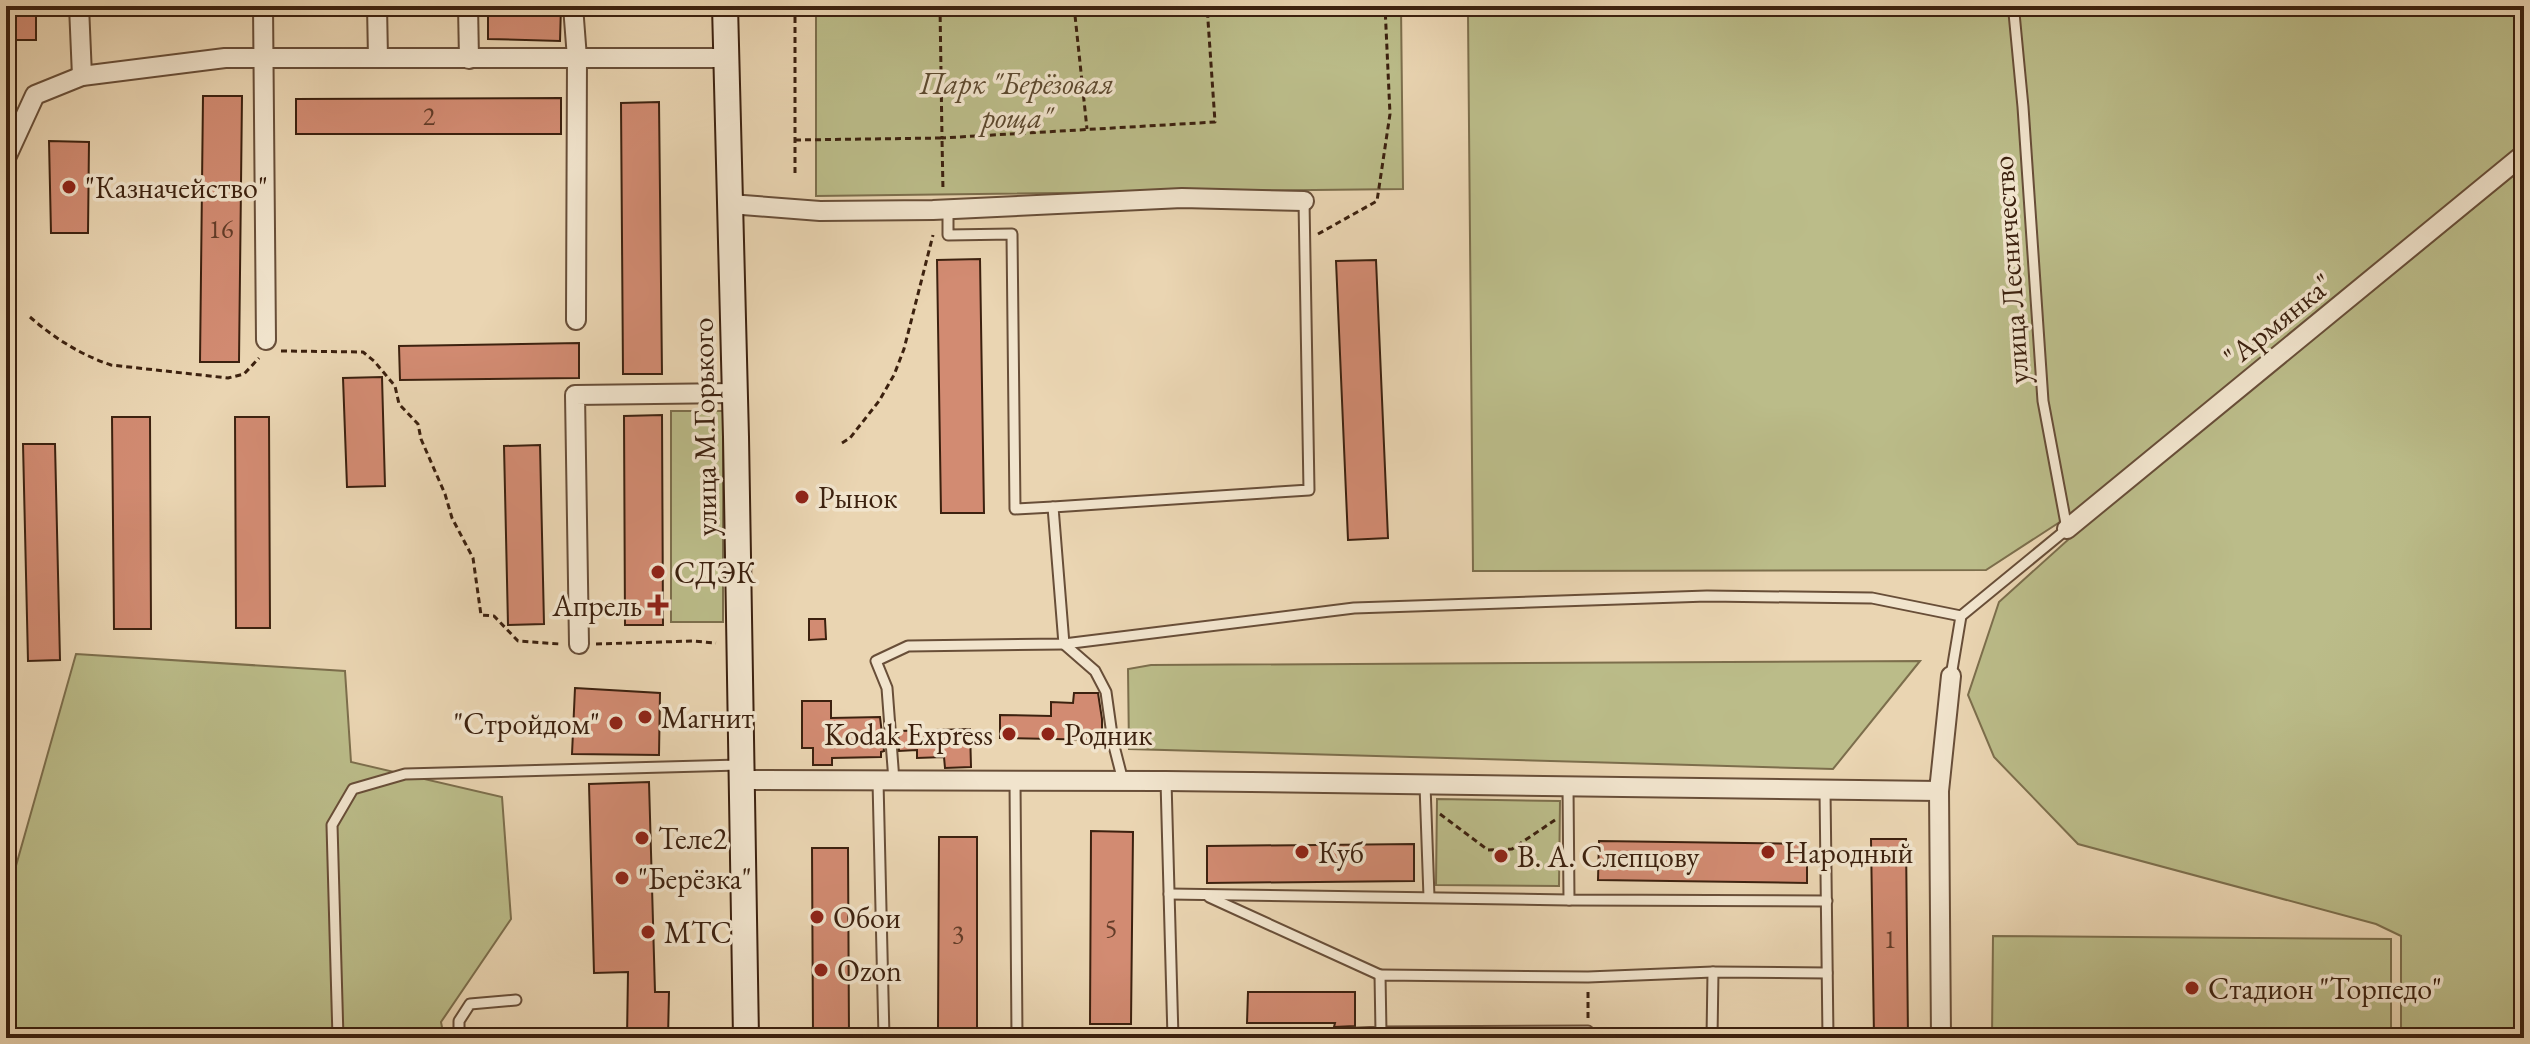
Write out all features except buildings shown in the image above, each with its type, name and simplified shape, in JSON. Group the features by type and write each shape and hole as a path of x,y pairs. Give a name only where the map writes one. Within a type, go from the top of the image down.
{"main road":[{"name":"улица М.Горького","path":"725,6 746,1038"}],"street":[{"path":"79,6 82,76"},
{"path":"263,6 271,348"},
{"path":"377,6 378,58"},
{"path":"468,6 469,59"},
{"path":"573,6 577,58 576,320"},
{"path":"6,158 35,95 82,76 225,58 726,58"},
{"name":"\"Армянка\"","path":"2067,529 2524,154"},
{"path":"730,204 820,211 1182,198 1304,201"},
{"path":"579,644 575,395 735,393"},
{"path":"1941,1038 1939,791 1951,676"},
{"path":"742,773 886,781 1166,781 1939,791"}],"lane":[{"name":"улица Лесничество","path":"2012,6 2023,107 2043,401 2067,529"},
{"path":"940,209 948,235 1012,234 1015,509 1309,490 1304,201"},
{"path":"1053,507 1064,644 1095,671 1106,692 1113,742 1123,781"},
{"path":"1951,676 1961,616 2067,529"},
{"path":"884,1038 887,688 876,661 908,646 1064,644 1354,608 1691,596 1872,598 1961,616"},
{"path":"338,1038 332,825 353,789 405,774 742,773"},
{"path":"1015,781 1017,1038"},
{"path":"1166,781 1173,1038"},
{"path":"1425,785 1429,897"},
{"path":"1568,787 1569,900"},
{"path":"1825,790 1828,1038"},
{"path":"1169,894 1827,901"},
{"path":"1202,894 1380,975 1588,977 1713,972 1827,973"},
{"path":"1712,1038 1713,972"},
{"path":"1380,975 1381,1032"},
{"path":"459,1038 459,1021 470,1004 516,1000"},
{"path":"1247,1038 1381,1032 1588,1031"}],"path":[{"path":"795,6 795,173"},
{"path":"842,443 850,438 879,401 894,375 904,349 944,194 940,6"},
{"path":"1074,6 1087,129"},
{"path":"795,140 942,138 1215,122 1207,6"},
{"path":"1306,241 1377,201 1390,114 1385,6"},
{"path":"30,317 68,345 111,365 228,378 244,374 254,361 271,348 363,352 395,386 399,404 418,424 452,518 473,558 481,615 494,616 518,641 579,644 692,641 740,645"},
{"path":"1426,804 1488,850 1512,849 1568,811"},
{"path":"1588,977 1588,1031"}],"green space":[{"name":"Парк \"Берёзовая роща\"","path":"816,6 1401,6 1403,189 816,196"},
{"path":"1599,6 2524,6 2524,142 2066,518 1986,570 1473,571 1468,14"},
{"path":"2524,167 2524,1038 2401,1038 2401,936 2376,924 2078,844 1994,757 1968,695 1999,602 2070,538"},
{"path":"671,411 723,411 723,622 671,622"},
{"path":"76,654 345,671 351,762 502,797 511,919 441,1022 444,1038 6,1038 6,901"},
{"path":"1920,661 1833,769 1129,749 1128,669 1151,665"},
{"path":"1437,799 1560,801 1559,886 1436,885"},
{"name":"Стадион \"Торпедо\"","path":"1993,936 2391,939 2391,1038 1992,1038"}],"place":[{"name":"\"Казначейство\"","path":"69,187"},
{"name":"Рынок","path":"802,497"},
{"name":"СДЭК","path":"658,572"},
{"name":"Апрель","path":"658,605"},
{"name":"Магнит","path":"645,717"},
{"name":"\"Стройдом\"","path":"616,723"},
{"name":"Kodak Express","path":"1009,734"},
{"name":"Родник","path":"1048,734"},
{"name":"Теле2","path":"642,838"},
{"name":"Куб","path":"1302,852"},
{"name":"Народный","path":"1768,852"},
{"name":"В. А. Слепцову","path":"1501,856"},
{"name":"\"Берёзка\"","path":"622,878"},
{"name":"Обои","path":"817,917"},
{"name":"МТС","path":"648,932"},
{"name":"Ozon","path":"821,970"},
{"name":"Стадион \"Торпедо\"","path":"2192,988"}]}
